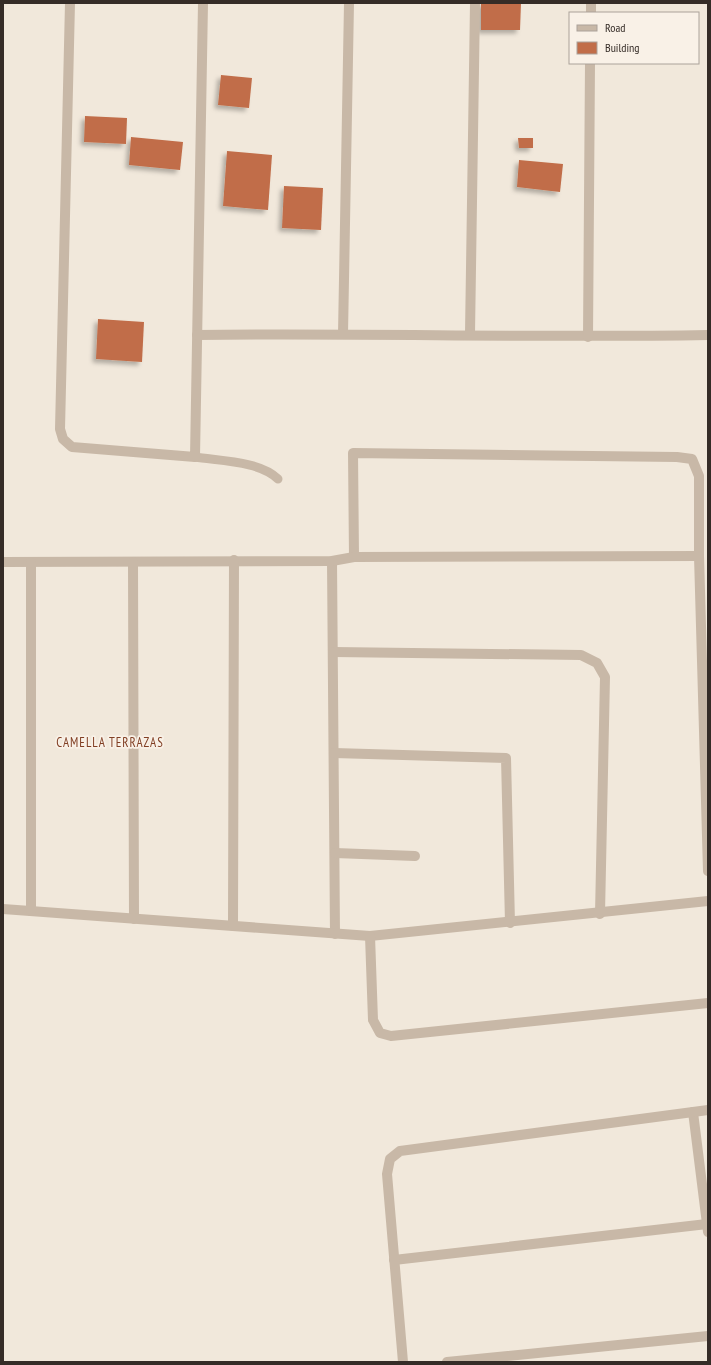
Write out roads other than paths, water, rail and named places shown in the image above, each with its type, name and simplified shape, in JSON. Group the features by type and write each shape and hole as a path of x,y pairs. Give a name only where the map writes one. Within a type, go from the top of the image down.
{"street":[{"path":"70,3 60,429 63,439 72,447 195,457 203,3"},
{"path":"343,334 349,3"},
{"path":"470,334 475,3"},
{"path":"588,337 590,64"},
{"path":"198,335 470,334 588,337 708,334"},
{"path":"354,557 353,453 677,457 692,459 700,476 699,556 708,871"},
{"path":"3,562 32,563 234,560 332,561 354,557 699,556"},
{"path":"233,926 234,560"},
{"path":"332,561 334,652 335,934"},
{"path":"133,562 134,919"},
{"path":"31,911 32,563"},
{"path":"334,652 581,655 597,663 605,676 600,914"},
{"path":"334,753 506,758 510,923"},
{"path":"335,853 415,856"},
{"path":"3,909 370,936 600,914 708,901"},
{"path":"370,936 373,1020 380,1033 391,1036 708,1003"},
{"path":"403,1362 387,1174 390,1160 400,1151 708,1110"},
{"path":"394,1260 707,1228 692,1112"},
{"path":"447,1362 708,1336"}],"lane":[{"path":"195,457 253,466 272,472 278,479"}],"district":[{"name":"CAMELLA TERRAZAS","path":"110,742"}]}
